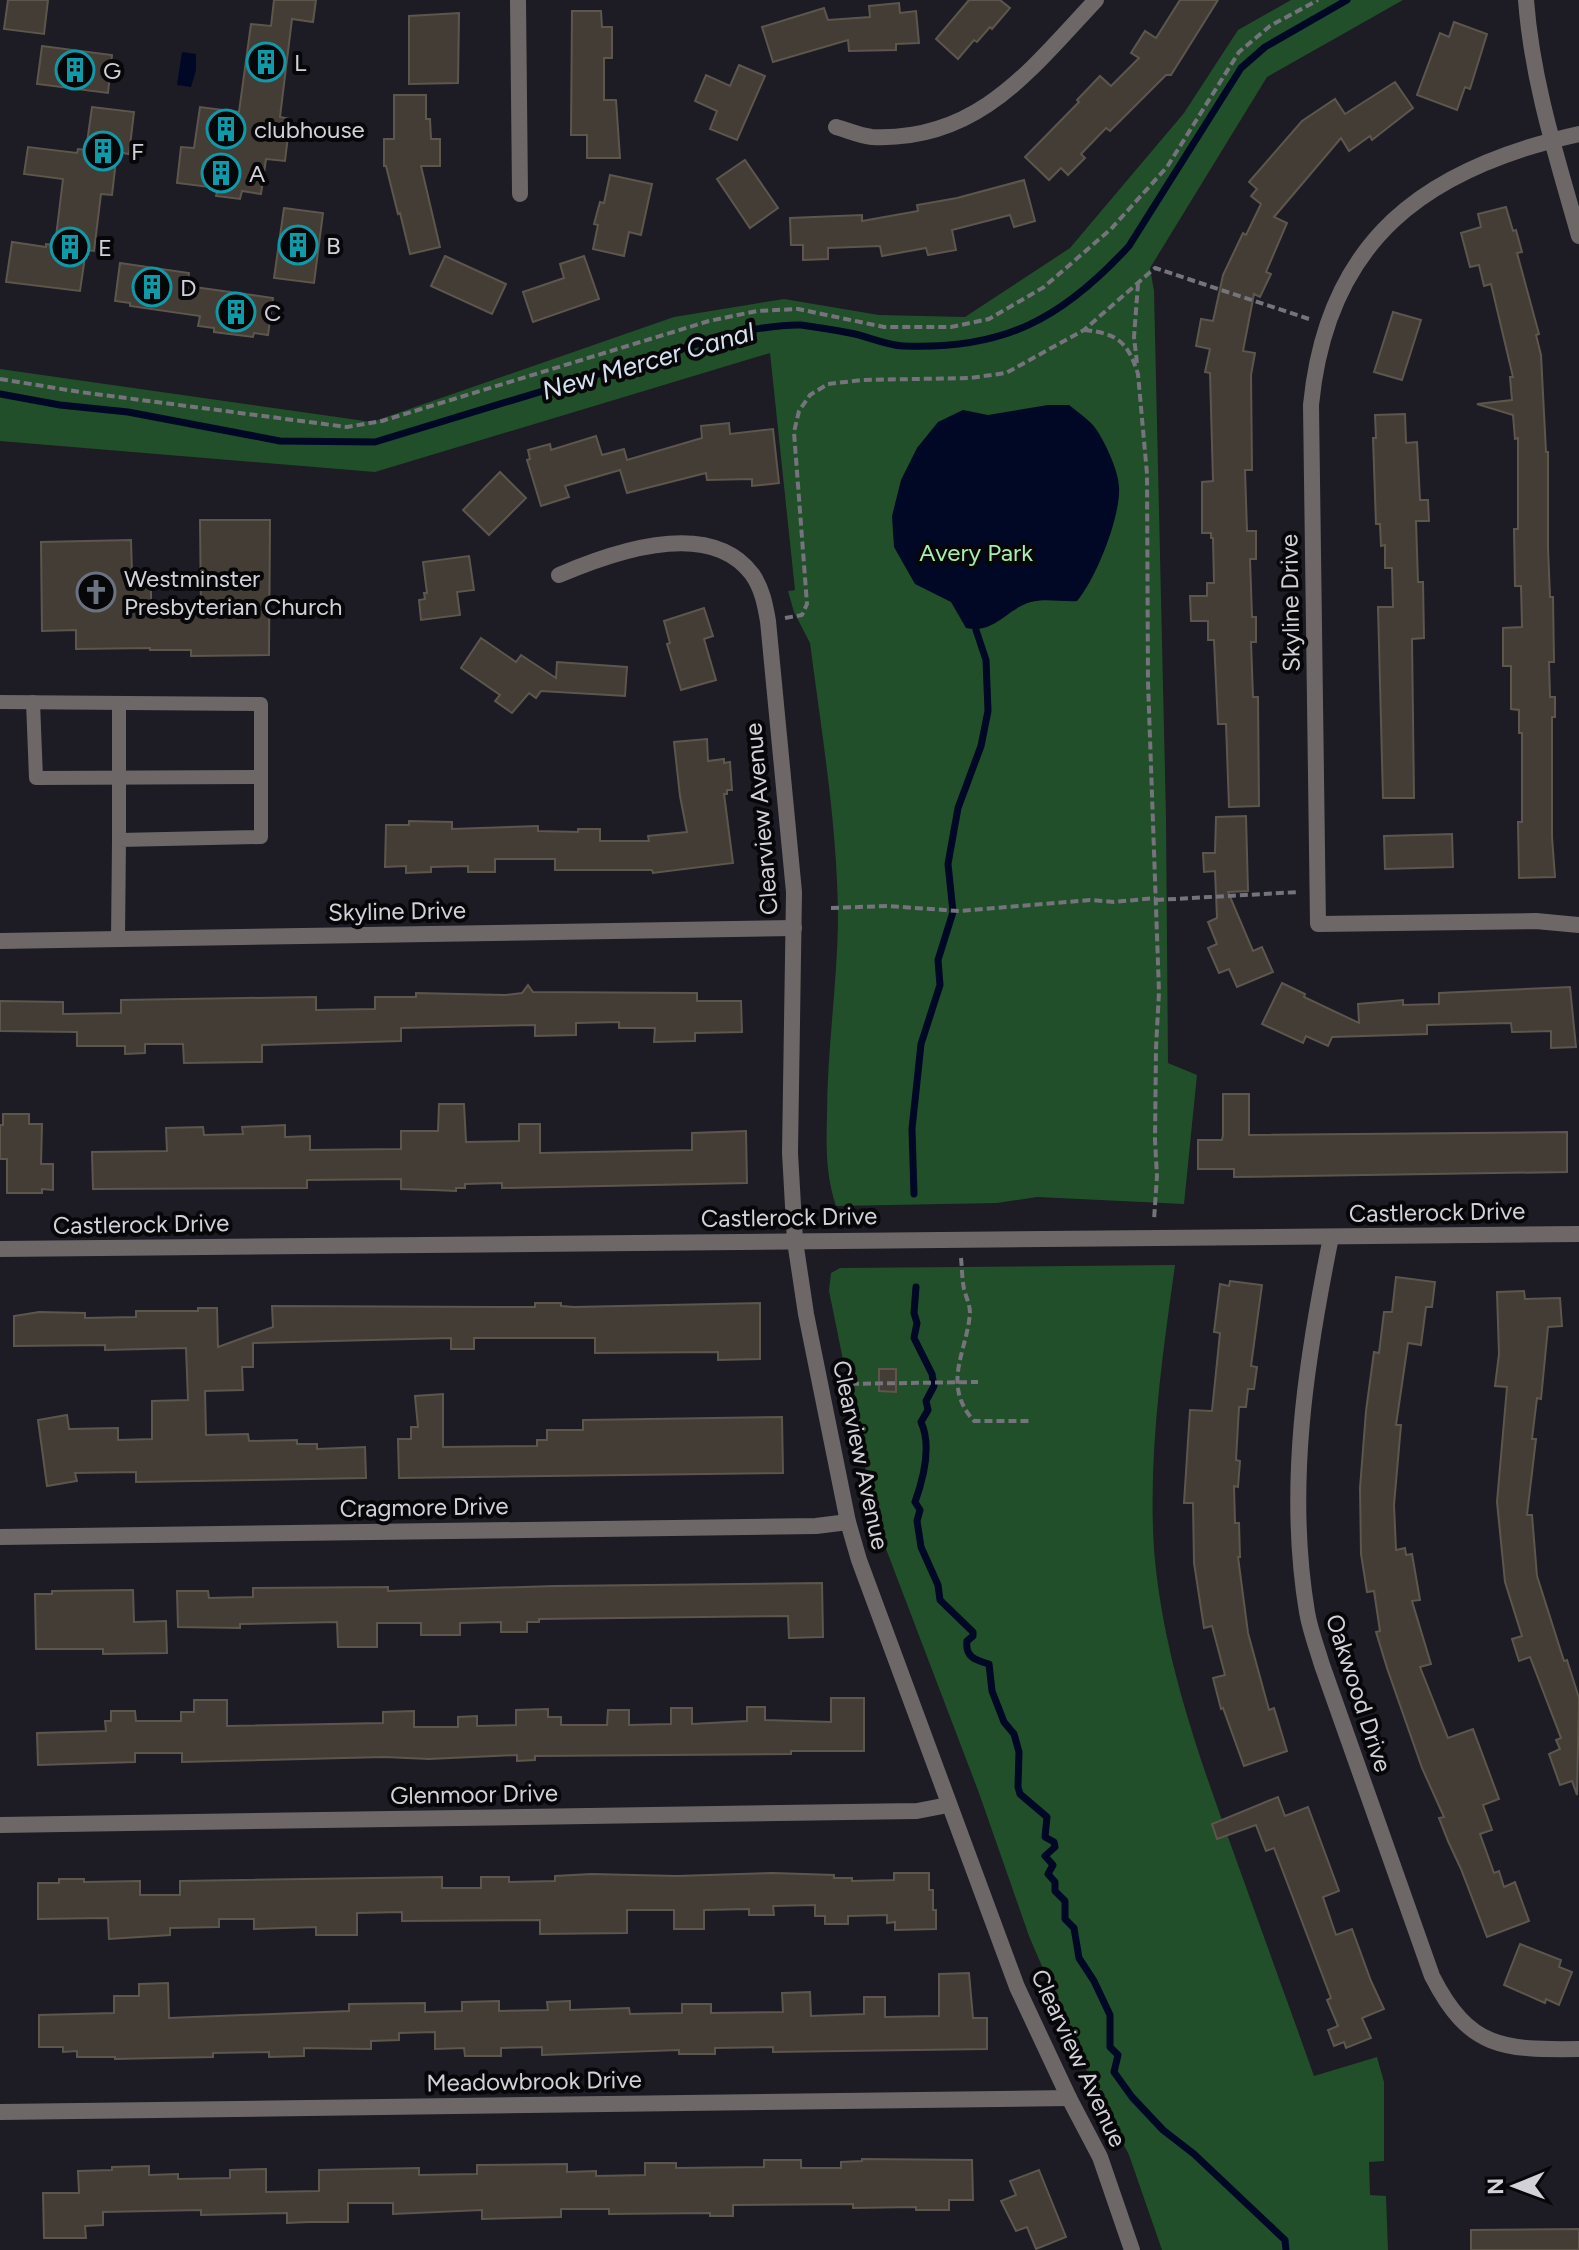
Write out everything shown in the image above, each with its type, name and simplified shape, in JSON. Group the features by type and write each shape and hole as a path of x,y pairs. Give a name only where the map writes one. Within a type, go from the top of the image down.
{"street":[{"path":"518,0 520,194"},
{"path":"836,127 869,137 905,136 955,123 987,107 1012,89 1096,0"},
{"path":"1526,0 1535,69 1550,141 1579,236"},
{"name":"Skyline Drive","path":"1579,134 1503,155 1457,174 1401,212 1358,261 1339,293 1326,324 1315,368 1311,405 1318,924 1536,921 1579,925"},
{"name":"Clearview Avenue","path":"559,575 596,559 654,544 690,545 720,551 751,572 762,591 768,621 794,892 790,1153 795,1241 848,1522 948,1805 1017,1987 1100,2157 1132,2250"},
{"name":"Skyline Drive","path":"0,941 794,928"},
{"name":"Castlerock Drive","path":"0,1249 1579,1234"},
{"name":"Oakwood Drive","path":"1331,1237 1309,1358 1298,1466 1299,1549 1308,1615 1322,1665 1432,1976 1452,2012 1469,2029 1504,2046 1531,2050 1579,2049"},
{"name":"Cragmore Drive","path":"0,1537 816,1526 848,1522"},
{"name":"Glenmoor Drive","path":"0,1825 917,1811 948,1805"},
{"name":"Meadowbrook Drive","path":"0,2112 1069,2098"}],"lane":[{"path":"0,702 261,704 261,837 119,840"},
{"path":"33,702 36,778 261,777"},
{"path":"118,939 119,703"}],"path":[{"path":"0,379 347,427 382,421 709,321 757,311 798,309 884,327 951,327 989,319 1044,287 1111,229 1167,167 1239,52 1270,26 1318,0"},
{"path":"768,621 802,615 807,604 794,432 799,411 810,395 828,384 862,380 970,378 1006,373 1084,330 1155,268 1326,324"},
{"path":"1138,283 1134,337 1147,474 1148,682 1159,992 1157,1176 1152,1238"},
{"path":"1084,330 1100,331 1118,338 1127,347 1138,374"},
{"path":"831,908 887,906 959,911 1090,900 1114,902 1318,891"},
{"path":"960,1240 963,1282 970,1314 957,1382 963,1406 974,1421 1030,1421"},
{"path":"821,1387 978,1382"}],"green space":[{"name":"Avery Park","path":"1291,0 1403,0 1267,77 1150,268 1154,291 1166,817 1168,1063 1197,1075 1184,1204 1037,1197 997,1203 836,1206 828,1173 827,1139 838,922 835,852 810,643 794,612 788,591 795,590 770,353 375,472 0,441 0,369 372,422 674,317 784,299 879,315 965,317 1070,248 1184,113 1238,30"},
{"path":"1175,1265 1157,1407 1153,1478 1158,1587 1173,1663 1206,1775 1314,2076 1377,2057 1384,2082 1384,2161 1369,2162 1370,2195 1386,2196 1388,2250 1162,2250 1129,2155 1107,2112 1102,2094 1089,2076 1029,1936 979,1793 883,1541 829,1291 831,1273 840,1268"}],"water":[{"path":"182,52 196,54 191,87 177,85"},
{"path":"1048,405 1069,405 1078,412 1093,425 1110,454 1118,480 1119,499 1106,547 1077,601 1031,602 993,624 976,629 966,628 951,602 915,584 894,547 892,516 901,480 917,448 938,422 963,410 988,415"}],"building":[{"path":"8,0 48,0 44,34 4,29"},
{"path":"274,0 316,0 313,22 292,19 280,117 290,119 285,161 266,159 261,194 242,191 240,199 216,196 218,188 177,183 181,147 194,148 200,107 239,112 251,24 271,26"},
{"path":"969,0 1000,0 1010,8 958,59 936,39"},
{"path":"1180,0 1218,0 1171,75 1166,75 1110,131 1106,128 1081,154 1085,158 1068,175 1061,168 1049,180 1025,157 1100,76 1111,86 1139,58 1131,53 1145,31 1156,38"},
{"path":"899,3 900,13 916,11 919,43 896,44 896,50 849,51 848,40 773,62 762,27 824,8 828,20 870,17 869,6"},
{"path":"572,11 601,11 602,27 612,27 612,58 604,58 604,100 616,100 620,158 587,158 587,135 571,135"},
{"path":"459,13 458,83 409,84 409,16"},
{"path":"1454,22 1487,34 1470,89 1465,87 1457,110 1417,95 1440,33 1449,37"},
{"name":"G","path":"42,46 112,55 108,93 37,84"},
{"path":"739,65 765,76 737,140 710,129 717,111 695,101 706,75 730,86"},
{"path":"1395,82 1413,108 1372,140 1370,136 1349,151 1341,138 1274,217 1287,223 1266,272 1271,274 1260,297 1254,294 1243,351 1255,353 1251,375 1252,470 1245,470 1247,531 1256,531 1256,559 1250,559 1252,617 1256,617 1256,642 1251,642 1253,697 1258,697 1259,806 1229,807 1226,724 1218,724 1214,640 1208,640 1208,621 1191,621 1190,596 1207,596 1207,583 1214,583 1213,538 1211,533 1202,533 1202,482 1213,481 1210,373 1205,372 1210,349 1196,346 1201,319 1213,321 1223,275 1261,204 1251,196 1257,189 1249,182 1302,121 1335,99 1345,114"},
{"path":"394,95 426,95 426,119 430,119 431,139 440,139 440,166 421,166 440,247 410,254 384,166 384,139 394,139"},
{"path":"92,107 134,112 129,154 117,152 112,195 101,194 94,251 86,250 80,291 6,282 12,242 46,247 46,244 55,245 63,179 24,174 28,147 77,153 78,149 86,150"},
{"path":"745,160 778,208 750,228 717,179"},
{"path":"610,175 652,184 641,235 629,232 624,256 593,249 598,225 594,224 600,202 604,203"},
{"path":"1024,180 1035,221 1014,227 1010,215 952,230 956,250 928,255 926,248 882,256 880,246 828,248 828,259 803,260 803,245 791,245 790,218 862,215 862,221 918,211 917,205"},
{"path":"1506,207 1522,252 1517,253 1539,334 1536,335 1541,355 1548,452 1550,597 1553,597 1554,662 1549,662 1550,697 1555,697 1555,717 1552,717 1552,837 1555,877 1519,878 1522,733 1519,733 1519,710 1511,709 1511,666 1503,666 1503,628 1522,627 1521,586 1515,586 1518,438 1515,439 1513,415 1477,404 1512,400 1510,377 1513,377 1491,284 1484,286 1479,265 1470,267 1461,233 1481,227 1478,214"},
{"name":"B","path":"284,208 323,213 314,283 274,278"},
{"path":"445,256 506,284 492,314 431,286"},
{"path":"584,256 599,299 533,322 523,292 564,278 560,264"},
{"path":"120,263 189,273 187,286 273,298 268,335 254,333 253,337 214,332 214,328 198,326 200,316 115,301"},
{"path":"1393,312 1421,320 1402,380 1374,372"},
{"path":"1405,414 1406,443 1417,442 1420,500 1428,500 1429,521 1416,521 1418,582 1423,582 1424,638 1412,639 1414,798 1383,798 1378,607 1393,607 1392,568 1385,568 1385,545 1381,546 1380,524 1376,524 1373,438 1376,438 1375,415"},
{"path":"729,423 730,434 773,429 779,483 752,486 752,479 707,480 706,473 627,493 620,470 565,486 569,497 541,506 527,460 530,459 528,450 550,444 551,450 596,436 602,455 624,449 627,460 702,438 701,426"},
{"path":"500,472 526,498 489,535 463,510"},
{"name":"Westminster Presbyterian Church","path":"200,520 270,520 269,655 191,656 191,650 76,649 76,630 42,631 41,542 131,540 132,574 151,574 151,611 201,610"},
{"path":"469,556 474,590 457,592 460,615 421,620 419,600 425,599 424,593 427,593 423,562"},
{"path":"704,608 713,636 704,639 716,680 681,690 667,644 670,643 664,621"},
{"path":"481,638 516,662 521,655 556,678 557,662 627,667 625,696 541,691 536,698 529,693 512,713 495,701 500,695 461,668"},
{"path":"707,739 708,761 724,759 724,763 730,762 732,790 724,794 733,863 653,873 652,870 555,870 555,859 495,859 495,872 468,872 468,866 431,867 431,872 406,873 406,866 385,867 386,825 409,825 409,821 452,822 452,829 538,826 538,831 578,832 578,829 600,829 600,841 649,841 648,836 687,832 674,742"},
{"path":"1246,816 1248,891 1228,892 1253,951 1262,947 1273,972 1237,987 1229,969 1219,973 1208,948 1217,944 1208,922 1217,918 1215,871 1204,872 1203,853 1215,853 1216,817"},
{"path":"1452,834 1453,867 1385,869 1384,836"},
{"path":"1282,983 1359,1023 1358,1004 1403,1000 1403,1005 1439,1004 1439,993 1570,987 1576,1047 1551,1048 1551,1031 1512,1032 1511,1023 1427,1025 1427,1034 1332,1037 1328,1046 1306,1036 1303,1043 1262,1024"},
{"path":"528,985 533,992 697,993 697,1001 741,1001 742,1032 695,1033 695,1041 654,1042 655,1028 619,1028 619,1022 576,1023 576,1035 535,1036 535,1025 401,1028 401,1041 262,1045 262,1062 184,1063 183,1044 145,1044 145,1053 125,1054 125,1046 77,1046 77,1032 0,1031 0,1001 63,1002 63,1014 121,1013 121,1000 316,997 316,1010 375,1009 375,997 416,997 416,993 505,995 522,993"},
{"path":"1223,1094 1249,1094 1249,1135 1567,1132 1567,1172 1234,1177 1234,1169 1198,1169 1198,1140 1222,1140"},
{"path":"439,1104 464,1104 466,1142 519,1141 519,1124 540,1124 540,1153 692,1150 692,1133 746,1131 747,1183 502,1188 502,1183 465,1184 465,1188 456,1188 456,1191 401,1189 401,1179 307,1180 307,1188 93,1189 92,1152 167,1151 166,1128 203,1127 204,1135 243,1134 242,1127 285,1125 285,1137 310,1136 310,1150 401,1149 401,1131 438,1131"},
{"path":"3,1114 29,1114 29,1124 42,1124 41,1164 53,1164 53,1190 7,1193 7,1159 0,1159"},
{"path":"1396,1277 1435,1282 1432,1307 1426,1307 1421,1345 1408,1343 1396,1425 1401,1425 1394,1505 1396,1550 1405,1548 1406,1555 1412,1554 1420,1600 1412,1601 1431,1664 1420,1667 1448,1738 1473,1729 1499,1799 1483,1805 1492,1830 1480,1834 1494,1873 1499,1871 1504,1887 1515,1882 1529,1921 1487,1937 1439,1818 1444,1817 1422,1768 1387,1668 1376,1632 1380,1631 1374,1591 1367,1592 1361,1554 1360,1488 1366,1411 1374,1352 1379,1353 1384,1312 1392,1312"},
{"path":"1230,1281 1262,1285 1251,1366 1257,1367 1254,1389 1248,1389 1246,1407 1239,1407 1236,1460 1240,1461 1238,1487 1234,1486 1235,1523 1239,1523 1238,1557 1248,1633 1269,1710 1274,1708 1287,1751 1244,1766 1221,1709 1213,1678 1225,1675 1212,1626 1204,1628 1194,1563 1193,1503 1184,1503 1190,1410 1212,1411 1220,1333 1214,1332 1220,1284 1229,1286"},
{"path":"1524,1291 1525,1299 1560,1298 1562,1326 1548,1327 1541,1399 1537,1398 1532,1439 1536,1439 1527,1515 1532,1515 1537,1576 1579,1698 1577,1795 1572,1781 1560,1785 1549,1754 1560,1749 1556,1740 1561,1738 1530,1657 1519,1661 1512,1639 1522,1636 1505,1582 1497,1502 1507,1387 1495,1386 1499,1354 1497,1292"},
{"path":"535,1303 561,1303 561,1306 574,1307 760,1303 760,1359 718,1360 718,1352 595,1353 595,1338 474,1338 474,1349 451,1349 451,1338 253,1343 253,1367 242,1367 243,1390 205,1391 206,1435 248,1434 249,1441 297,1440 297,1444 317,1444 317,1449 365,1447 366,1478 136,1482 136,1472 75,1473 77,1481 47,1486 38,1420 67,1415 69,1429 118,1428 118,1440 152,1439 152,1401 188,1400 186,1348 105,1350 105,1345 14,1346 14,1316 39,1312 85,1313 85,1318 136,1317 136,1311 217,1308 218,1347 273,1327 272,1306 535,1307"},
{"path":"879,1369 896,1369 896,1392 879,1391"},
{"path":"443,1394 443,1447 537,1446 537,1440 547,1440 547,1430 583,1430 583,1420 782,1417 783,1473 399,1478 398,1439 411,1439 411,1427 418,1427 415,1396"},
{"path":"822,1583 823,1637 789,1638 788,1616 539,1619 539,1622 527,1622 527,1632 501,1632 501,1622 460,1623 460,1635 421,1635 421,1623 377,1623 377,1647 338,1647 337,1622 240,1624 240,1628 178,1627 177,1591 208,1591 209,1598 253,1597 253,1588 388,1587 388,1591"},
{"path":"133,1590 134,1622 166,1621 167,1653 103,1654 103,1649 36,1649 35,1594"},
{"path":"831,1698 864,1698 864,1751 535,1756 535,1760 517,1761 517,1755 182,1762 182,1753 135,1753 135,1762 38,1765 37,1733 106,1731 105,1721 111,1721 111,1711 135,1711 136,1721 181,1721 181,1712 194,1712 194,1700 227,1700 227,1726 383,1723 383,1712 414,1711 414,1727 458,1727 458,1717 477,1716 477,1726 516,1725 516,1710 548,1709 548,1717 561,1717 561,1725 607,1725 608,1710 629,1710 629,1725 671,1724 671,1708 692,1708 692,1724 747,1721 747,1707 765,1707 765,1720 831,1722"},
{"path":"1278,1797 1285,1816 1308,1807 1339,1891 1323,1897 1336,1935 1352,1929 1384,2009 1362,2018 1371,2038 1346,2048 1344,2042 1334,2046 1328,2030 1338,2026 1327,2000 1331,1998 1274,1848 1266,1851 1256,1825 1217,1839 1212,1824"},
{"path":"894,1873 929,1873 936,1929 895,1930 895,1922 887,1923 887,1915 848,1916 848,1924 825,1924 825,1916 815,1916 815,1905 773,1906 774,1915 749,1915 749,1909 704,1910 704,1929 674,1929 674,1910 627,1910 627,1933 540,1934 540,1920 402,1921 402,1912 357,1913 357,1935 316,1935 316,1927 254,1929 254,1919 219,1919 219,1927 170,1928 170,1935 109,1939 108,1918 38,1919 38,1883 59,1883 59,1879 140,1881 140,1895 180,1895 180,1881 442,1877 442,1888 481,1888 481,1877 509,1877 509,1882 555,1881 555,1876 591,1874 677,1876 834,1875 834,1878 852,1878 852,1881 894,1880"},
{"path":"1520,1944 1561,1960 1559,1967 1572,1972 1559,2005 1546,1999 1545,2003 1504,1985"},
{"path":"969,1973 973,2018 987,2018 987,2049 773,2052 773,2047 715,2048 715,2054 679,2054 679,2050 542,2055 542,2047 501,2048 501,2056 465,2056 464,2048 435,2049 435,2032 399,2033 399,2040 371,2041 371,2049 304,2048 304,2056 269,2057 269,2052 213,2053 213,2057 115,2059 77,2057 77,2051 63,2052 63,2047 39,2047 39,2015 114,2013 114,1996 139,1996 139,1984 168,1983 169,2018 349,2011 349,2004 425,2003 425,2012 462,2011 462,2002 499,2001 499,2011 548,2010 547,2002 570,2001 570,2010 629,2008 630,2014 682,2013 682,2004 711,2004 711,2013 783,2012 782,1993 810,1992 811,2016 864,2014 864,1997 885,1997 885,2017 939,2016 939,1974"},
{"path":"862,2159 972,2160 973,2200 949,2200 949,2210 853,2208 853,2204 733,2205 733,2216 710,2216 710,2213 609,2214 609,2209 561,2209 561,2217 482,2219 482,2210 393,2214 393,2203 348,2203 348,2222 287,2223 287,2213 201,2215 201,2210 103,2212 103,2225 85,2226 86,2238 44,2238 43,2193 79,2193 78,2171 112,2170 112,2167 149,2166 149,2175 178,2174 178,2179 230,2178 230,2170 266,2169 266,2192 319,2191 319,2170 419,2168 419,2175 477,2174 477,2165 567,2164 567,2172 596,2171 596,2176 645,2175 645,2163 676,2163 676,2168 764,2167 764,2160 801,2160 801,2168 841,2168 841,2162"},
{"path":"1039,2170 1066,2237 1036,2249 1027,2227 1016,2231 1001,2201 1016,2195 1010,2181"},
{"path":"1579,2229 1579,2250 1471,2250 1471,2230"}],"waterway":[{"name":"New Mercer Canal","path":"0,394 60,405 128,412 280,441 375,442 740,331 801,325 903,346 939,346 1001,335 1055,311 1104,271 1129,246 1241,68 1265,47 1347,0"},
{"path":"914,1194 912,1129 921,1044 940,985 938,960 953,912 948,864 958,808 981,746 988,711 986,660 976,630"},
{"path":"916,1287 914,1313 917,1323 914,1338 932,1374 934,1386 926,1401 928,1410 921,1422 926,1451 924,1472 915,1502 920,1510 917,1521 921,1547 938,1585 940,1600 973,1632 967,1641 969,1654 989,1664 992,1691 1004,1722 1014,1734 1019,1752 1020,1794 1047,1817 1045,1837 1054,1842 1055,1847 1045,1856 1053,1865 1048,1874 1055,1882 1055,1891 1065,1901 1065,1919 1074,1928 1079,1958 1110,2015 1110,2047 1118,2055 1114,2072 1163,2130 1194,2154 1285,2240 1286,2250"}],"place":[{"name":"L","path":"266,62"},
{"name":"G","path":"75,70"},
{"name":"clubhouse","path":"226,129"},
{"name":"F","path":"103,151"},
{"name":"A","path":"221,173"},
{"name":"B","path":"298,245"},
{"name":"E","path":"70,247"},
{"name":"D","path":"152,287"},
{"name":"C","path":"236,312"},
{"name":"Westminster Presbyterian Church","path":"96,592"}]}
